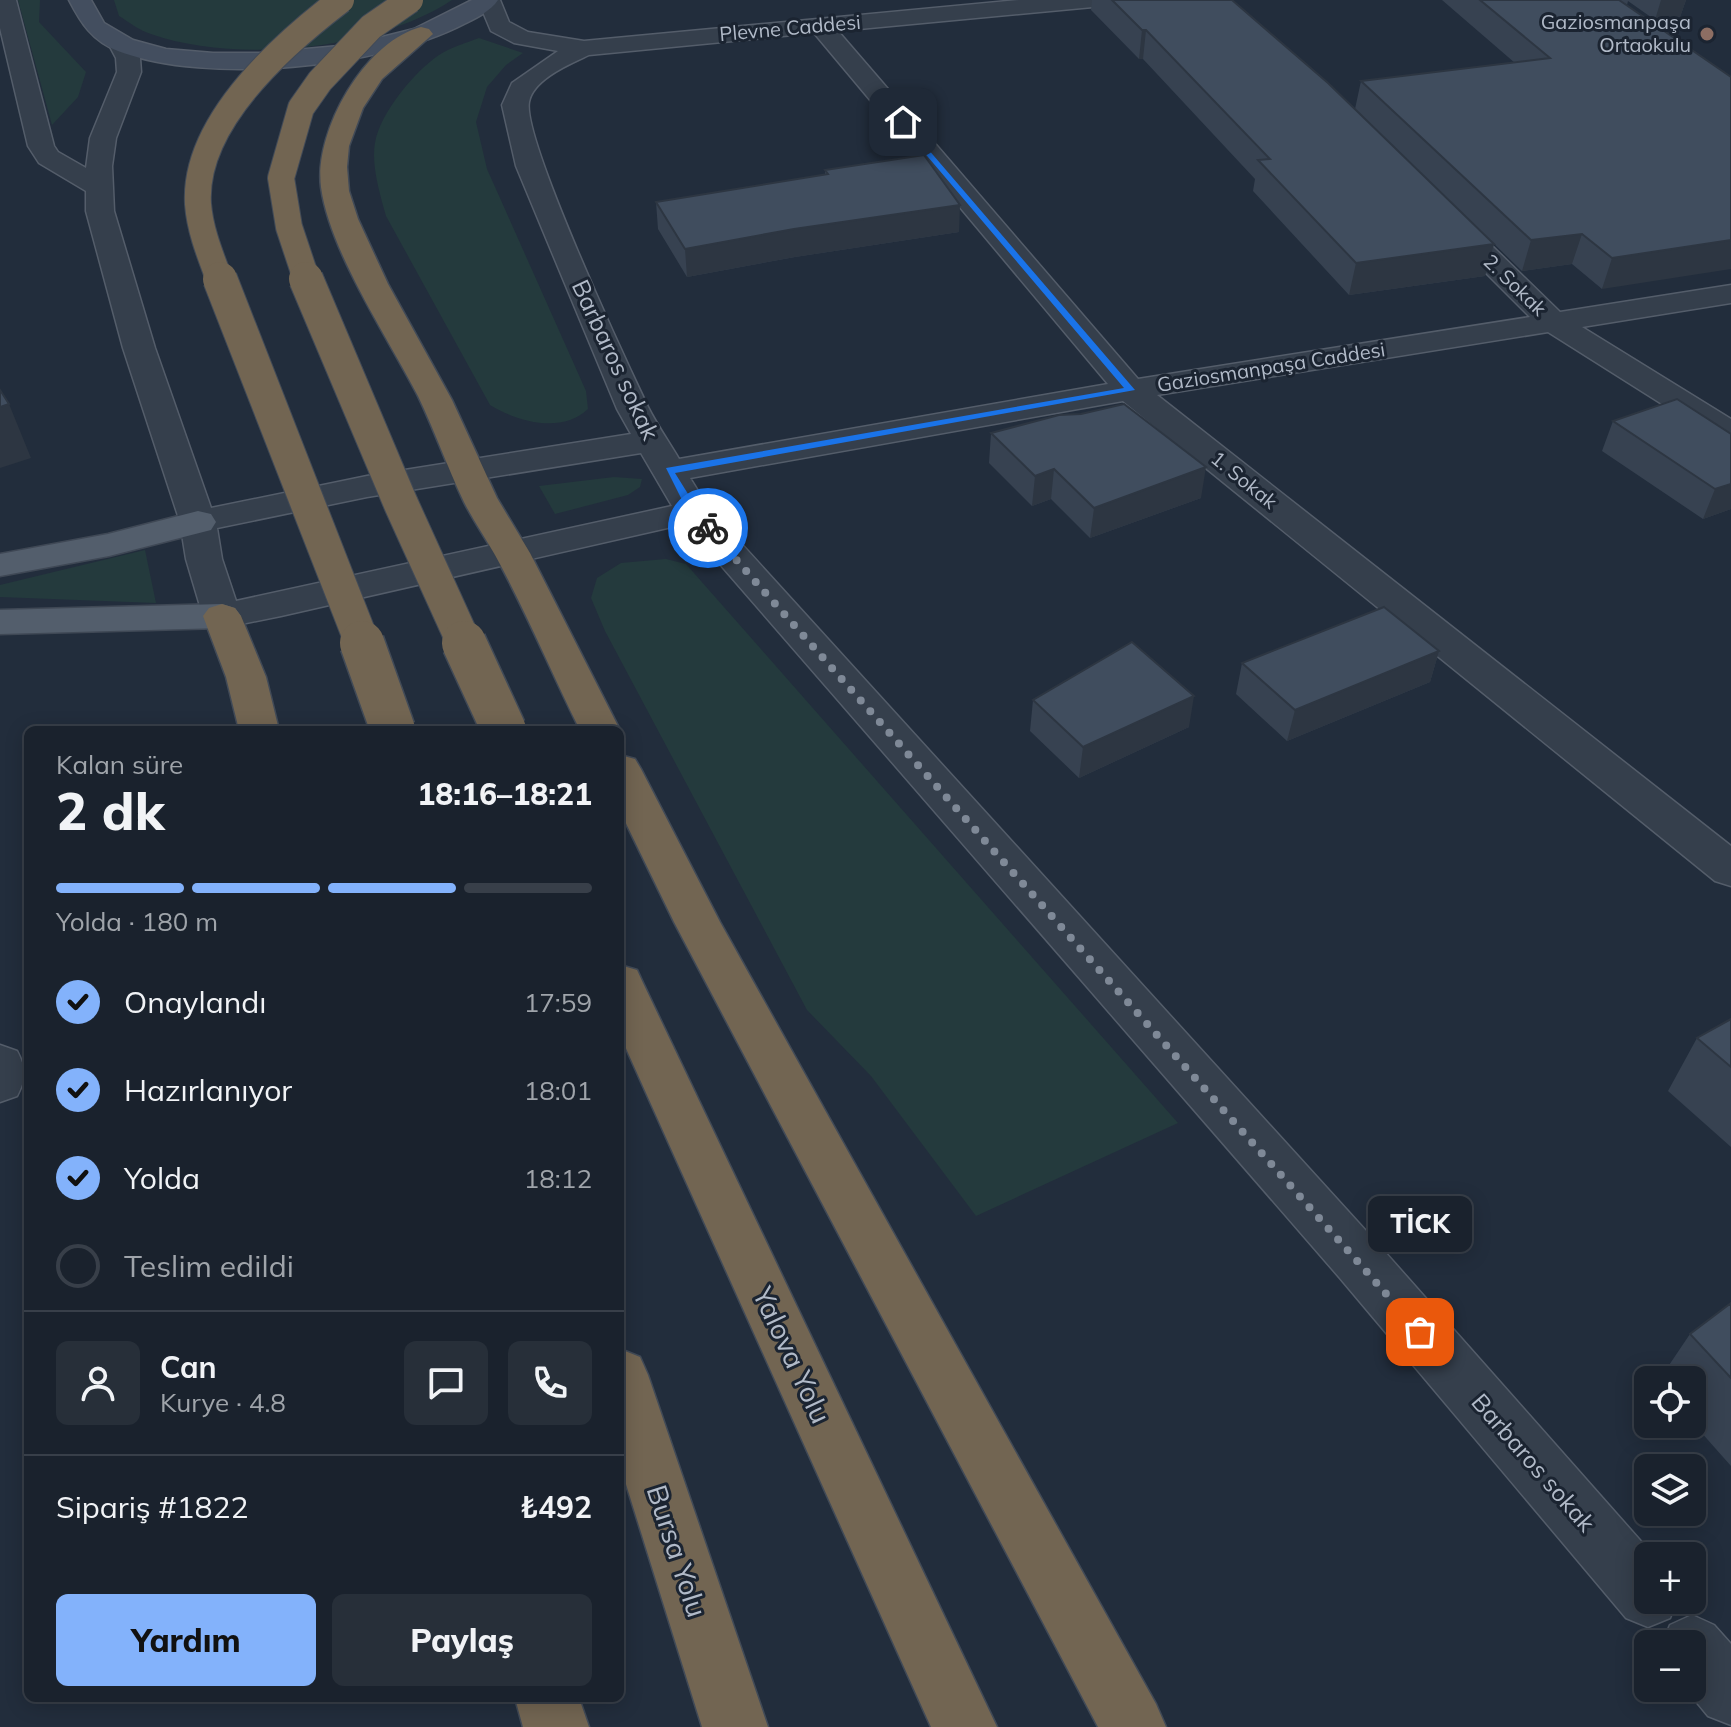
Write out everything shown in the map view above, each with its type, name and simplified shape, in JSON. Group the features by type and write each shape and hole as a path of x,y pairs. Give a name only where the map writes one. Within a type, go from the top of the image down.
{"highway":[{"path":"341,0 312,22 242,90 205,154 198,203 207,247 282,432 384,698 392,726"},
{"path":"410,0 371,27 320,81 301,108 281,178 289,227 305,276 401,504 502,726"},
{"path":"421,34 383,62 356,97 340,132 333,167 336,196 348,231 436,400 496,531 512,553 598,726"},
{"path":"222,616 246,677 258,726"},
{"path":"624,777 705,936 1133,1727"},
{"name":"Yalova Yolu","path":"624,992 964,1727"},
{"name":"Bursa Yolu","path":"624,1387 735,1727"},
{"path":"548,1702 556,1727"}],"main road":[{"path":"0,565 109,545 198,522"},
{"path":"0,622 222,616"}],"street":[{"path":"5,0 41,146 48,157 99,187"},
{"path":"80,0 82,15 96,30 120,43 152,53 192,59 250,61 334,55 421,34 449,23 488,0 499,26 522,38 584,48"},
{"name":"Plevne Caddesi","path":"584,48 1093,0"},
{"name":"1. Sokak","path":"820,25 1130,390 1731,870"},
{"path":"120,43 128,58 129,72 103,138 100,211 110,252 198,522 204,559 222,616 403,580 562,538 693,512"},
{"name":"Barbaros sokak","path":"584,48 537,74 521,88 515,105 529,166 651,440 693,512 1358,1260 1634,1579"},
{"name":"2. Sokak","path":"1429,200 1553,322 1731,433"},
{"name":"Gaziosmanpaşa Caddesi","path":"198,522 316,495 651,440 1130,390 1731,294"},
{"path":"0,1065 0,1082"},
{"name":"Barbaros sokak","path":"1663,1614 1677,1630"},
{"name":"Barbaros sokak","path":"1706,1664 1731,1693"}],"green space":[{"path":"18,0 40,0 39,22 86,72 78,97 52,125"},
{"path":"114,0 452,0 421,17 385,31 346,41 264,50 185,43 151,34 119,16"},
{"path":"479,38 523,53 506,65 487,87 476,122 487,169 586,391 588,409 566,421 540,423 513,416 490,405 386,216 379,189 374,161 375,143 391,106 410,82 439,55"},
{"path":"614,477 642,479 640,487 628,495 555,514 539,486"},
{"path":"145,550 156,603 0,597 0,585"},
{"path":"666,559 686,564 1178,1123 976,1216 871,1076 807,1010 605,631 591,598 597,578 621,563"}],"building":[{"path":"1112,0 1232,0 1328,83 1494,244 1356,263 1258,160 1270,159 1146,30 1142,30"},
{"path":"1480,0 1619,0 1731,77 1731,240 1612,258 1582,234 1531,240 1361,81 1550,58"},
{"path":"924,155 960,205 794,229 685,249 656,202 828,174 825,170"},
{"path":"0,390 9,404 0,407"},
{"path":"1677,399 1731,434 1731,484 1715,489 1613,421"},
{"path":"1124,404 1206,467 1094,508 1054,469 1035,476 991,433 1059,415 1081,414"},
{"path":"1384,607 1439,651 1295,710 1242,663"},
{"path":"1132,642 1194,696 1083,747 1033,700"},
{"path":"1731,1019 1731,1067 1697,1038"},
{"path":"1731,1303 1731,1378 1690,1334"}],"way so far":[{"path":"708,528 1420,1332"}],"place":[{"name":"Gaziosmanpaşa Ortaokulu","path":"1707,34"},
{"name":"TİCK","path":"1420,1332"}],"route":[{"path":"708,528 693,512 669,471 1130,390 903,122"}]}
